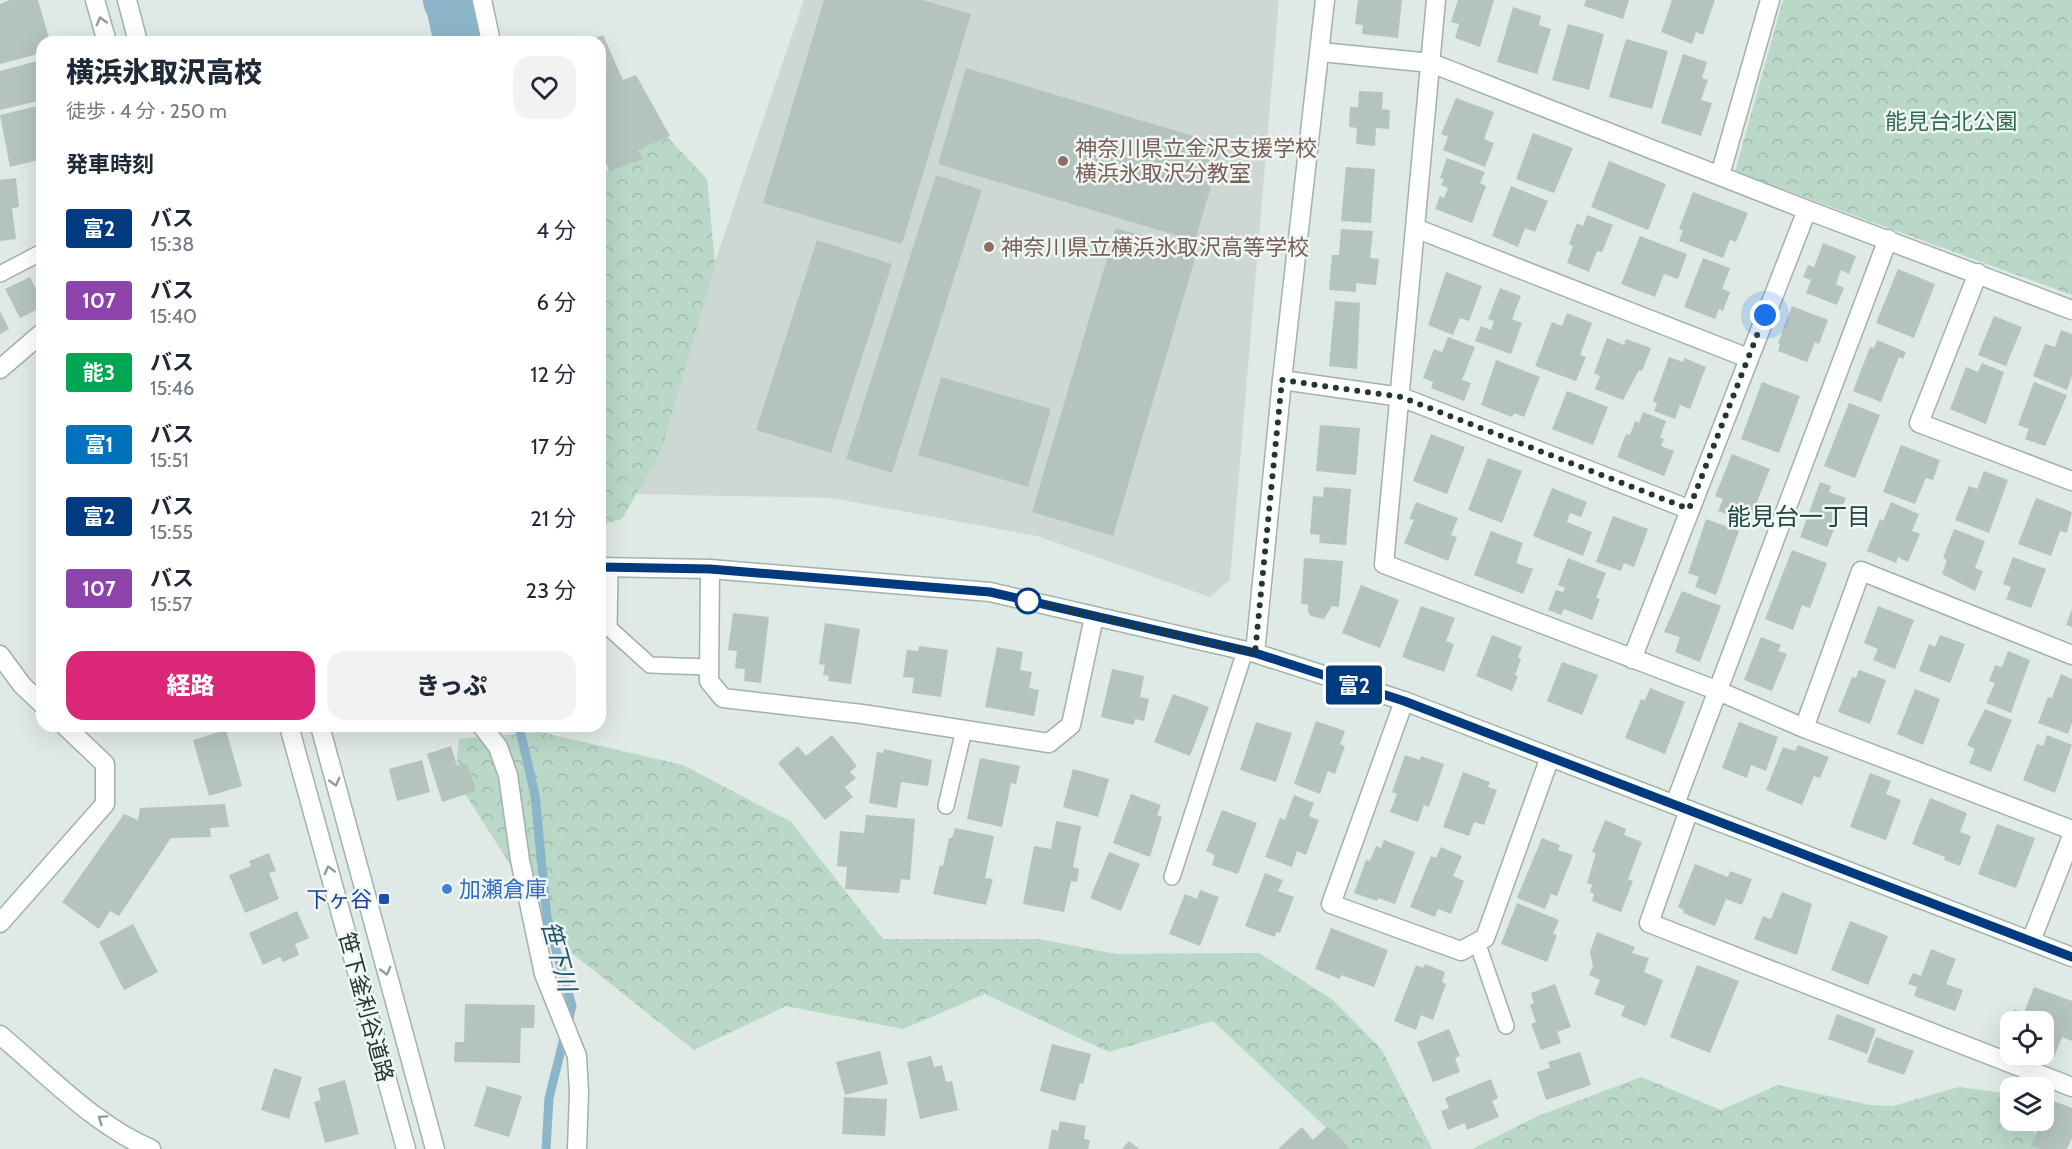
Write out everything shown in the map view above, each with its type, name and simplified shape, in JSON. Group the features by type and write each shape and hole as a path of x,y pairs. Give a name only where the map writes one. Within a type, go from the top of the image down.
{"street":[{"path":"95,0 104,36"},
{"path":"127,0 136,36"},
{"path":"482,0 490,36"},
{"path":"1250,652 1321,52 1325,0"},
{"path":"1436,0 1384,564 1716,690 1804,728 2072,830"},
{"path":"1720,176 1770,0"},
{"path":"1321,52 1431,63 1807,210 2072,310"},
{"path":"1632,659 1807,210"},
{"path":"1415,228 1748,357"},
{"path":"1888,239 1716,690 1649,923 2072,1087"},
{"path":"1978,273 1919,423 2072,481"},
{"path":"0,369 36,338"},
{"path":"1282,380 1401,397 1689,509"},
{"path":"606,568 710,569 990,592 1250,652 1404,701 2072,957"},
{"path":"710,569 709,681 723,698 862,714 1049,743 1071,725 1094,617"},
{"path":"1804,728 1861,571 2072,655"},
{"path":"0,655 22,685 36,698"},
{"path":"1404,701 1331,904 1461,951 1485,938 1550,757"},
{"path":"0,923 105,804 105,764 71,732"},
{"name":"笹下釜利谷道路","path":"291,732 406,1149"},
{"name":"笹下釜利谷道路","path":"322,732 435,1149"},
{"path":"487,732 498,747 508,775 512,814 532,923 550,993 577,1056 579,1092 577,1149"},
{"path":"2031,941 2072,836"},
{"path":"0,1035 94,1113 136,1143 151,1149"}],"lane":[{"path":"0,274 36,255"},
{"path":"606,583 609,628 650,665 709,667"},
{"path":"1172,877 1250,652"},
{"path":"946,806 964,730"},
{"path":"1477,942 1506,1026"}],"shaded area":[{"name":"神奈川県立横浜氷取沢高等学校","path":"804,0 1279,0 1230,580 1210,597 1037,536 831,498 636,494"}],"green space":[{"name":"能見台北公園","path":"1783,0 2072,0 2072,295 1735,172"},
{"path":"657,126 707,179 715,264 662,449 622,519 606,523 606,171"},
{"path":"540,732 683,765 791,822 883,939 1039,939 1116,954 1259,953 1333,1000 1382,1050 1432,1149 1349,1149 1213,1021 1109,1052 985,994 903,1029 786,1006 694,1050 573,954 515,872 455,778 459,739"},
{"path":"1641,1077 1721,1110 1778,1085 1870,1105 1893,1106 1959,1087 2000,1093 2000,1131 2034,1131 2038,1149 1472,1149 1538,1116"}],"building":[{"path":"10,0 38,0 48,36 36,36 36,55 0,64 0,4"},
{"path":"824,0 922,0 971,14 902,244 763,203"},
{"path":"1358,0 1402,0 1398,38 1362,34 1363,25 1355,24"},
{"path":"1458,0 1494,0 1480,47 1455,38 1459,24 1451,22"},
{"path":"1586,0 1629,0 1623,19 1584,6"},
{"path":"1672,0 1715,0 1703,35 1696,32 1692,44 1661,32"},
{"path":"1513,7 1541,16 1539,25 1551,29 1537,74 1497,62"},
{"path":"1568,24 1604,34 1589,90 1552,80"},
{"path":"1626,39 1668,51 1652,109 1609,97"},
{"path":"606,42 623,80 636,75 670,136 638,150 643,159 609,171 606,163"},
{"path":"1683,54 1707,62 1702,78 1708,80 1701,100 1712,103 1701,136 1661,123"},
{"path":"36,61 36,101 0,110 0,71"},
{"path":"966,68 1223,145 1195,241 938,164"},
{"path":"1359,91 1383,92 1382,109 1390,110 1389,129 1376,128 1375,146 1356,144 1357,128 1349,127 1350,107 1358,107"},
{"path":"1456,98 1494,112 1484,139 1494,143 1485,167 1443,150 1448,137 1441,134"},
{"path":"36,106 36,160 10,167 0,115"},
{"path":"1533,133 1573,148 1554,193 1516,179"},
{"path":"1447,158 1485,172 1480,183 1486,186 1472,223 1435,209 1440,196 1444,198 1448,188 1441,185 1444,179 1440,178"},
{"path":"1609,161 1666,184 1648,230 1591,207"},
{"path":"1346,167 1375,169 1371,223 1341,221"},
{"path":"936,175 982,190 892,473 846,459"},
{"path":"16,178 19,207 12,208 16,239 0,241 0,180"},
{"path":"1511,186 1548,201 1535,232 1525,228 1518,247 1492,236"},
{"path":"1693,192 1748,213 1736,242 1730,240 1723,258 1679,241 1683,230 1679,229"},
{"path":"1587,215 1613,225 1602,252 1597,251 1589,272 1567,263 1573,246 1569,244 1577,223 1583,226"},
{"path":"1116,228 1197,252 1113,536 1032,512"},
{"path":"1341,229 1373,231 1370,258 1379,259 1376,285 1356,283 1356,292 1329,290 1332,255 1339,255"},
{"path":"1640,236 1687,254 1678,279 1664,274 1655,297 1621,284"},
{"path":"817,240 892,264 831,453 756,430"},
{"path":"1823,243 1856,256 1849,274 1841,270 1836,284 1844,288 1837,305 1806,293 1811,280 1803,277 1808,265 1814,267"},
{"path":"1703,258 1730,268 1722,289 1730,292 1723,311 1719,309 1715,319 1684,307"},
{"path":"1898,269 1935,284 1914,338 1876,323"},
{"path":"1446,272 1482,286 1469,321 1460,318 1453,335 1428,325"},
{"path":"30,277 36,289 36,310 20,318 5,289"},
{"path":"1500,288 1521,296 1512,319 1522,323 1511,354 1475,341 1481,326 1491,330 1494,321 1488,319"},
{"path":"1335,301 1360,303 1357,369 1329,366"},
{"path":"1792,306 1828,320 1819,344 1815,342 1807,362 1778,351 1780,344 1778,343"},
{"path":"0,311 9,329 0,334"},
{"path":"1567,313 1592,323 1580,355 1586,357 1576,381 1535,366 1552,322 1562,326"},
{"path":"1994,316 2022,327 2006,366 1978,355"},
{"path":"2061,330 2072,334 2072,376 2067,390 2033,376 2045,344 2055,347"},
{"path":"1448,337 1475,347 1462,380 1471,383 1464,401 1431,388 1433,382 1423,378 1434,349 1442,352"},
{"path":"1607,338 1624,345 1626,339 1651,348 1642,371 1639,370 1623,400 1595,389 1600,376 1594,373"},
{"path":"1877,340 1906,352 1903,359 1899,357 1881,402 1853,391 1870,347 1874,348"},
{"path":"1669,357 1683,362 1684,358 1706,367 1690,409 1680,405 1675,419 1654,411 1657,403 1653,401"},
{"path":"1496,360 1540,377 1524,417 1514,413 1512,417 1481,405"},
{"path":"1982,363 2004,372 1986,424 1950,409 1966,367 1978,372"},
{"path":"941,377 1051,409 1028,487 918,455"},
{"path":"1762,382 1800,396 1779,453 1741,439"},
{"path":"2034,382 2067,395 2045,446 2025,439 2029,429 2018,425"},
{"path":"1567,391 1608,407 1593,445 1552,429"},
{"path":"1849,403 1880,415 1855,478 1824,466"},
{"path":"1643,412 1666,421 1660,438 1664,439 1661,446 1674,451 1664,476 1617,457 1626,434 1630,435 1635,421 1639,423"},
{"path":"1320,425 1360,428 1356,475 1316,471"},
{"path":"1431,434 1465,447 1447,494 1413,481"},
{"path":"1901,445 1940,460 1933,480 1926,478 1915,504 1883,492"},
{"path":"1732,454 1770,469 1749,522 1718,511 1723,499 1715,496"},
{"path":"1488,458 1522,471 1502,523 1468,510"},
{"path":"1984,471 2008,480 1989,533 1955,520 1969,486 1977,489"},
{"path":"1820,482 1831,486 1829,492 1846,498 1827,547 1800,537"},
{"path":"1324,487 1351,489 1346,545 1319,543 1320,535 1310,534 1313,496 1323,497"},
{"path":"1552,488 1587,502 1581,517 1570,513 1567,522 1592,532 1583,556 1533,536"},
{"path":"2036,498 2072,512 2067,533 2060,531 2051,556 2018,544"},
{"path":"1416,502 1458,518 1451,535 1457,537 1448,561 1404,543 1414,520 1409,519"},
{"path":"1891,502 1919,514 1912,531 1920,534 1908,562 1898,557 1896,563 1867,551 1880,519 1883,521"},
{"path":"1613,516 1648,529 1634,567 1624,563 1621,571 1596,562"},
{"path":"1706,519 1739,531 1716,595 1695,587 1699,577 1688,573"},
{"path":"1954,529 1985,541 1975,568 1983,571 1975,591 1942,574 1947,560 1943,558"},
{"path":"1491,531 1523,543 1516,563 1533,569 1523,594 1474,575"},
{"path":"1792,550 1827,563 1810,608 1802,605 1793,630 1765,619"},
{"path":"2013,557 2046,569 2031,608 2006,599 2011,587 2003,584"},
{"path":"1304,558 1343,561 1339,607 1332,606 1324,619 1311,616 1308,612 1308,605 1301,603"},
{"path":"1568,558 1606,573 1596,598 1600,599 1592,620 1564,609 1561,615 1548,610 1556,590 1563,592 1565,588 1558,585"},
{"path":"1361,585 1399,600 1380,648 1342,633"},
{"path":"1682,591 1721,606 1700,662 1675,652 1680,637 1664,632"},
{"path":"1421,606 1455,618 1446,641 1454,644 1444,672 1402,657"},
{"path":"1878,606 1914,620 1895,669 1873,660 1878,649 1864,643"},
{"path":"2072,609 2072,627 2066,625"},
{"path":"733,613 769,617 761,683 744,681 745,669 735,668 737,651 728,650"},
{"path":"825,623 860,629 851,684 828,681 829,676 823,675 825,665 819,664"},
{"path":"1492,635 1522,647 1518,657 1521,659 1515,675 1518,676 1512,691 1476,676"},
{"path":"1940,635 1965,644 1950,683 1919,671 1929,644 1935,647"},
{"path":"1761,637 1781,645 1778,651 1787,654 1772,691 1744,680"},
{"path":"919,646 948,650 941,697 912,693 914,678 903,677 907,650 918,651"},
{"path":"997,647 1023,652 1020,670 1032,672 1029,688 1039,690 1034,716 985,707"},
{"path":"2008,651 2030,660 2011,713 1986,703 1995,683 1989,681 1995,665 2002,667"},
{"path":"1562,662 1598,675 1582,715 1547,701"},
{"path":"1112,669 1144,676 1140,697 1149,699 1144,721 1135,719 1134,725 1101,717"},
{"path":"1859,670 1886,680 1870,724 1838,712 1852,677 1856,678"},
{"path":"2061,674 2072,679 2072,723 2068,734 2038,723 2048,697 2052,698"},
{"path":"1650,688 1685,702 1665,754 1625,738 1641,699 1645,700"},
{"path":"1915,689 1940,699 1923,745 1897,734"},
{"path":"1173,694 1209,707 1190,756 1154,742"},
{"path":"1985,709 2012,720 1991,772 1969,763 1975,749 1967,745"},
{"path":"1316,721 1345,731 1340,744 1345,746 1335,774 1328,771 1320,794 1294,784"},
{"path":"1256,722 1292,733 1276,782 1240,770"},
{"path":"1739,722 1778,737 1766,771 1751,765 1747,778 1722,768"},
{"path":"227,732 242,786 209,796 193,740"},
{"path":"832,735 857,766 850,772 856,778 845,787 853,797 825,820 778,763 798,746 806,756"},
{"path":"2047,735 2072,745 2055,793 2023,780 2037,744 2043,746"},
{"path":"1798,745 1829,757 1820,778 1814,776 1802,805 1766,790 1783,747 1795,751"},
{"path":"451,746 457,766 467,763 476,791 442,802 427,754"},
{"path":"884,749 932,760 928,786 901,782 897,808 869,803 877,752 883,753"},
{"path":"1405,755 1420,760 1421,756 1444,764 1429,807 1424,805 1418,822 1390,812 1397,794 1392,792"},
{"path":"980,758 1020,766 1016,784 1011,783 1002,827 967,819"},
{"path":"422,760 430,792 397,801 389,769"},
{"path":"1073,769 1109,779 1098,817 1063,807"},
{"path":"1463,772 1490,782 1488,787 1497,790 1484,825 1474,822 1469,836 1443,827"},
{"path":"1870,773 1891,781 1886,794 1901,800 1886,840 1850,827"},
{"path":"1131,794 1161,805 1157,815 1162,817 1150,857 1113,843"},
{"path":"1294,795 1314,803 1309,816 1319,820 1306,855 1297,851 1292,867 1265,857 1280,818 1285,820"},
{"path":"1930,798 1967,813 1960,832 1971,836 1960,866 1944,860 1945,857 1912,844"},
{"path":"225,804 229,827 210,828 211,837 171,838 119,916 110,911 99,929 62,902 124,814 138,820 140,808"},
{"path":"1222,810 1257,823 1238,874 1212,865 1215,855 1206,851"},
{"path":"866,815 915,819 910,880 901,879 899,893 845,889 847,867 837,866 840,831 864,833"},
{"path":"1605,820 1626,829 1624,835 1642,842 1628,879 1633,881 1621,912 1592,901 1594,894 1590,892 1592,885 1587,883 1596,853 1592,852"},
{"path":"1056,821 1081,826 1073,867 1079,869 1077,882 1071,881 1064,912 1023,904 1034,846 1051,849"},
{"path":"1997,824 2035,838 2016,888 1978,874"},
{"path":"955,828 994,836 985,878 993,879 986,905 933,894 940,865 943,866 949,838 952,838"},
{"path":"1542,838 1560,845 1558,850 1573,855 1557,896 1551,894 1545,909 1517,898"},
{"path":"1384,840 1415,852 1395,904 1354,893 1366,860 1370,861 1376,846 1381,848"},
{"path":"1441,847 1462,856 1453,876 1464,881 1451,914 1438,909 1435,917 1410,907 1431,856 1436,858"},
{"path":"1109,852 1140,864 1121,911 1090,898"},
{"path":"269,853 276,871 269,873 279,899 245,913 229,875 251,866 249,861"},
{"path":"1695,864 1728,877 1730,871 1752,879 1742,905 1726,899 1715,926 1683,913 1684,910 1678,907"},
{"path":"1265,873 1283,880 1278,891 1294,897 1280,933 1276,932 1275,937 1245,926"},
{"path":"1200,890 1219,897 1200,946 1169,934 1185,894 1197,899"},
{"path":"1782,892 1812,904 1797,955 1754,939 1763,916 1771,919"},
{"path":"1517,903 1559,920 1553,934 1557,935 1547,962 1501,944"},
{"path":"297,911 309,938 295,944 299,955 283,962 280,957 263,965 249,933"},
{"path":"1850,921 1888,936 1868,985 1831,970"},
{"path":"133,924 158,972 124,990 99,942"},
{"path":"1331,928 1388,950 1374,987 1341,975 1340,979 1315,969"},
{"path":"1597,932 1635,947 1632,953 1649,958 1644,972 1663,980 1646,1026 1621,1016 1625,1006 1594,994 1600,980 1589,975 1593,966 1590,952"},
{"path":"1931,949 1956,959 1946,984 1963,990 1955,1011 1914,996 1917,987 1908,984 1913,973 1921,976"},
{"path":"1425,964 1445,972 1442,982 1446,984 1433,1020 1421,1015 1416,1030 1394,1021 1416,965 1423,968"},
{"path":"1697,965 1739,981 1710,1053 1670,1037"},
{"path":"1555,984 1571,1027 1557,1032 1561,1043 1541,1050 1531,1024 1536,1022 1530,1005 1534,1003 1531,993"},
{"path":"2034,987 2072,1001 2072,1041 2062,1037 2054,1057 2054,1011 2025,1011"},
{"path":"465,1004 535,1005 534,1028 521,1028 520,1063 454,1062 455,1042 464,1042"},
{"path":"1837,1014 1876,1029 1867,1054 1828,1039"},
{"path":"1449,1029 1460,1056 1455,1058 1460,1072 1433,1082 1417,1042"},
{"path":"1876,1037 1914,1051 1904,1075 1867,1062"},
{"path":"1052,1044 1091,1054 1083,1084 1080,1083 1075,1101 1040,1091"},
{"path":"880,1051 888,1084 845,1095 836,1062"},
{"path":"1580,1052 1591,1085 1546,1100 1537,1072 1550,1068 1548,1062"},
{"path":"931,1056 934,1067 942,1065 946,1082 952,1081 958,1110 920,1119 907,1062"},
{"path":"274,1068 302,1077 289,1119 261,1110"},
{"path":"1491,1079 1498,1098 1492,1101 1499,1117 1467,1130 1465,1123 1448,1130 1441,1111 1449,1108 1445,1098"},
{"path":"345,1080 359,1134 325,1143 314,1102 321,1100 318,1088"},
{"path":"487,1086 522,1096 509,1137 474,1126"},
{"path":"844,1097 887,1099 885,1136 842,1134"},
{"path":"2054,1101 2072,1108 2072,1138 2067,1149 2039,1149 2031,1146 2037,1131 2054,1131"},
{"path":"1060,1121 1086,1126 1084,1139 1090,1140 1088,1149 1048,1149 1052,1129 1058,1131"},
{"path":"1328,1126 1350,1149 1278,1149 1302,1127 1313,1140"},
{"path":"1129,1141 1139,1149 1122,1149"}],"waterway":[{"name":"笹下川","path":"451,0 461,36"},
{"name":"笹下川","path":"520,732 535,795 547,918 572,1006 549,1098 546,1149"}],"bus line":[{"name":"富2","path":"606,567 710,569 990,592 1255,653 1404,701 2072,957"}],"place":[{"name":"神奈川県立金沢支援学校 横浜氷取沢分教室","path":"1063,161"},
{"name":"神奈川県立横浜氷取沢高等学校","path":"989,247"},
{"name":"加瀬倉庫","path":"447,889"},
{"name":"下ヶ谷","path":"384,899"}],"district":[{"name":"能見台一丁目","path":"1799,516"}],"route":[{"path":"1028,601 1255,653 1282,380 1401,397 1689,509 1765,315"}]}
